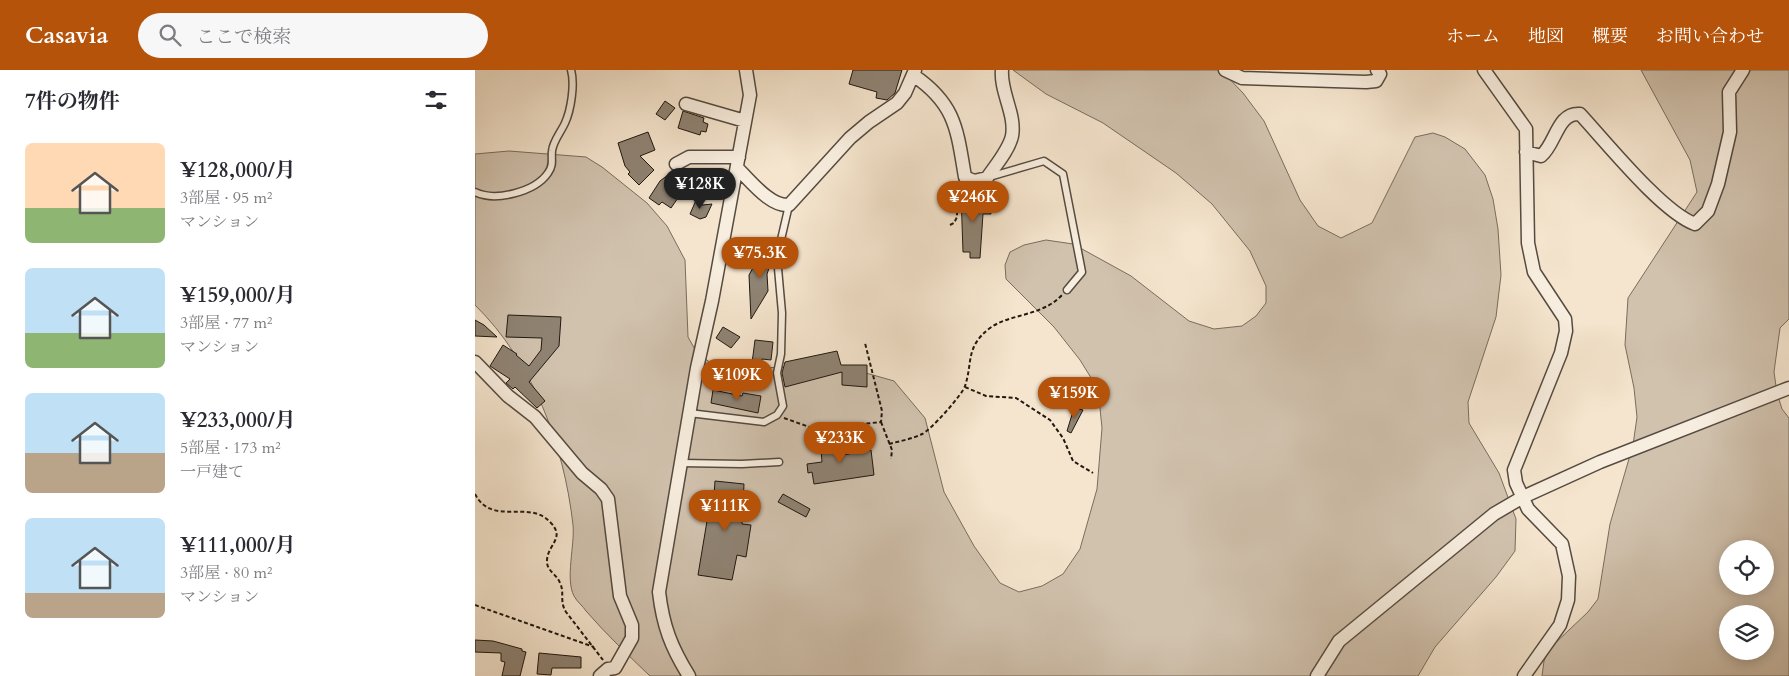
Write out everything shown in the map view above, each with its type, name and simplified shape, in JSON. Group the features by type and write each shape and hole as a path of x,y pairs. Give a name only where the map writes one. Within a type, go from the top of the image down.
{"street":[{"path":"689,676 678,658 662,622 659,592 689,413 750,95 746,70"},
{"path":"676,164 689,157 738,162 770,198 785,206 789,206 850,138 897,103 905,93 914,73 945,104 957,127 965,177 974,181 987,178 1012,137 1011,119 1001,83 1002,70"},
{"path":"1225,70 1243,78 1366,82 1376,82 1380,74 1377,70"},
{"path":"1484,70 1526,128 1528,243 1534,272 1565,319 1566,332 1561,353 1514,470 1528,508 1562,544 1569,576 1568,600 1560,625 1524,676"},
{"path":"1525,152 1541,156 1548,150 1565,117 1572,114 1580,114 1658,198 1683,220 1695,224 1708,211 1719,184 1729,132 1729,92 1743,70"},
{"path":"686,104 745,121"},
{"path":"475,362 508,396 535,417 582,473 601,489 607,499 620,596 632,625 632,638 611,672"},
{"path":"1317,676 1339,641 1493,514 1523,497 1600,462 1789,388"}],"lane":[{"path":"475,192 485,196 507,195 527,189 548,174 553,163 552,150 566,122 572,90 571,70"},
{"path":"987,178 1044,161 1063,174 1082,272 1067,290"},
{"path":"689,413 764,422 777,415 783,406 777,373 781,354 782,313 777,257 789,206"},
{"path":"681,463 742,464 779,462"}],"path":[{"path":"950,224 954,223 957,217 957,184 965,177"},
{"path":"889,444 924,434 965,388 969,356 975,345 990,328 1054,304 1067,290"},
{"path":"865,343 882,411 881,422 892,455 891,459"},
{"path":"965,388 986,396 1016,398 1049,420 1063,438 1073,462 1093,473"},
{"path":"777,415 799,425 815,429 881,422"},
{"path":"475,494 483,506 500,512 539,514 557,530 557,536 547,560 548,570 560,582 562,589 561,603 566,612 611,672"},
{"path":"475,605 594,648"}],"shaded area":[{"path":"1013,70 1221,70 1243,93 1264,121 1300,200 1318,226 1341,238 1372,223 1415,137 1433,133 1445,137 1465,149 1485,175 1493,199 1498,229 1501,275 1496,317 1468,402 1469,423 1499,473 1516,519 1515,551 1496,577 1435,647 1418,676 650,676 609,636 575,598 570,581 573,525 569,495 553,435 542,406 514,352 475,305 475,154 509,151 586,157 602,167 647,203 667,226 685,260 688,337 697,353 711,363 739,368 807,367 859,371 894,381 925,418 944,492 974,546 1000,583 1019,592 1042,586 1063,574 1080,549 1097,489 1102,428 1098,389 1080,360 1054,327 1006,279 1005,265 1010,252 1024,245 1046,240 1073,244 1131,276 1189,321 1214,329 1242,326 1256,316 1266,303 1266,286 1250,251 1212,204 1176,173 1103,123 1046,94"},
{"path":"1641,70 1789,70 1789,319 1780,328 1774,372 1777,393 1782,409 1789,418 1789,676 1542,676 1544,661 1549,649 1588,612 1598,599 1610,524 1633,445 1637,417 1634,388 1625,345 1628,298 1697,192 1690,160"}],"building":[{"path":"853,70 902,70 895,93 887,100 876,98 877,92 849,84"},
{"path":"665,101 675,108 665,120 656,114"},
{"path":"683,111 704,118 703,122 708,124 706,132 701,131 700,135 678,128"},
{"path":"648,132 655,150 640,156 654,170 639,185 628,174 630,172 625,166 618,143"},
{"path":"680,171 689,182 671,208 662,202 659,205 649,198 660,181 668,175 674,175"},
{"path":"961,194 984,194 984,205 991,205 991,214 983,214 980,258 970,258 970,252 963,252"},
{"path":"697,198 702,205 712,204 706,217 700,219 690,214"},
{"path":"761,246 773,250 767,274 768,291 751,319 749,275"},
{"path":"508,315 561,317 559,346 529,382 545,401 537,408 515,387 513,389 506,383 510,379 490,366 503,345 517,354 529,366 541,350 542,338 506,337"},
{"path":"475,320 484,325 497,337 475,336"},
{"path":"723,327 740,337 731,348 716,338"},
{"path":"755,340 773,342 771,360 762,359 761,364 752,363"},
{"path":"837,351 841,365 867,365 867,387 842,385 842,372 785,387 782,373 785,362"},
{"path":"713,390 742,396 743,393 761,396 758,413 711,403"},
{"path":"1074,408 1083,410 1071,433 1067,431"},
{"path":"835,438 837,456 871,450 874,475 814,484 812,472 808,473 807,464 822,462 820,439"},
{"path":"715,481 744,484 742,524 751,525 746,557 737,555 732,580 698,575 709,509 713,510"},
{"path":"783,494 810,509 806,517 778,502"},
{"path":"475,640 493,641 522,649 522,651 526,652 520,676 502,676 505,662 501,661 501,653 475,652"},
{"path":"539,653 581,657 581,668 552,668 551,675 537,674"}]}
